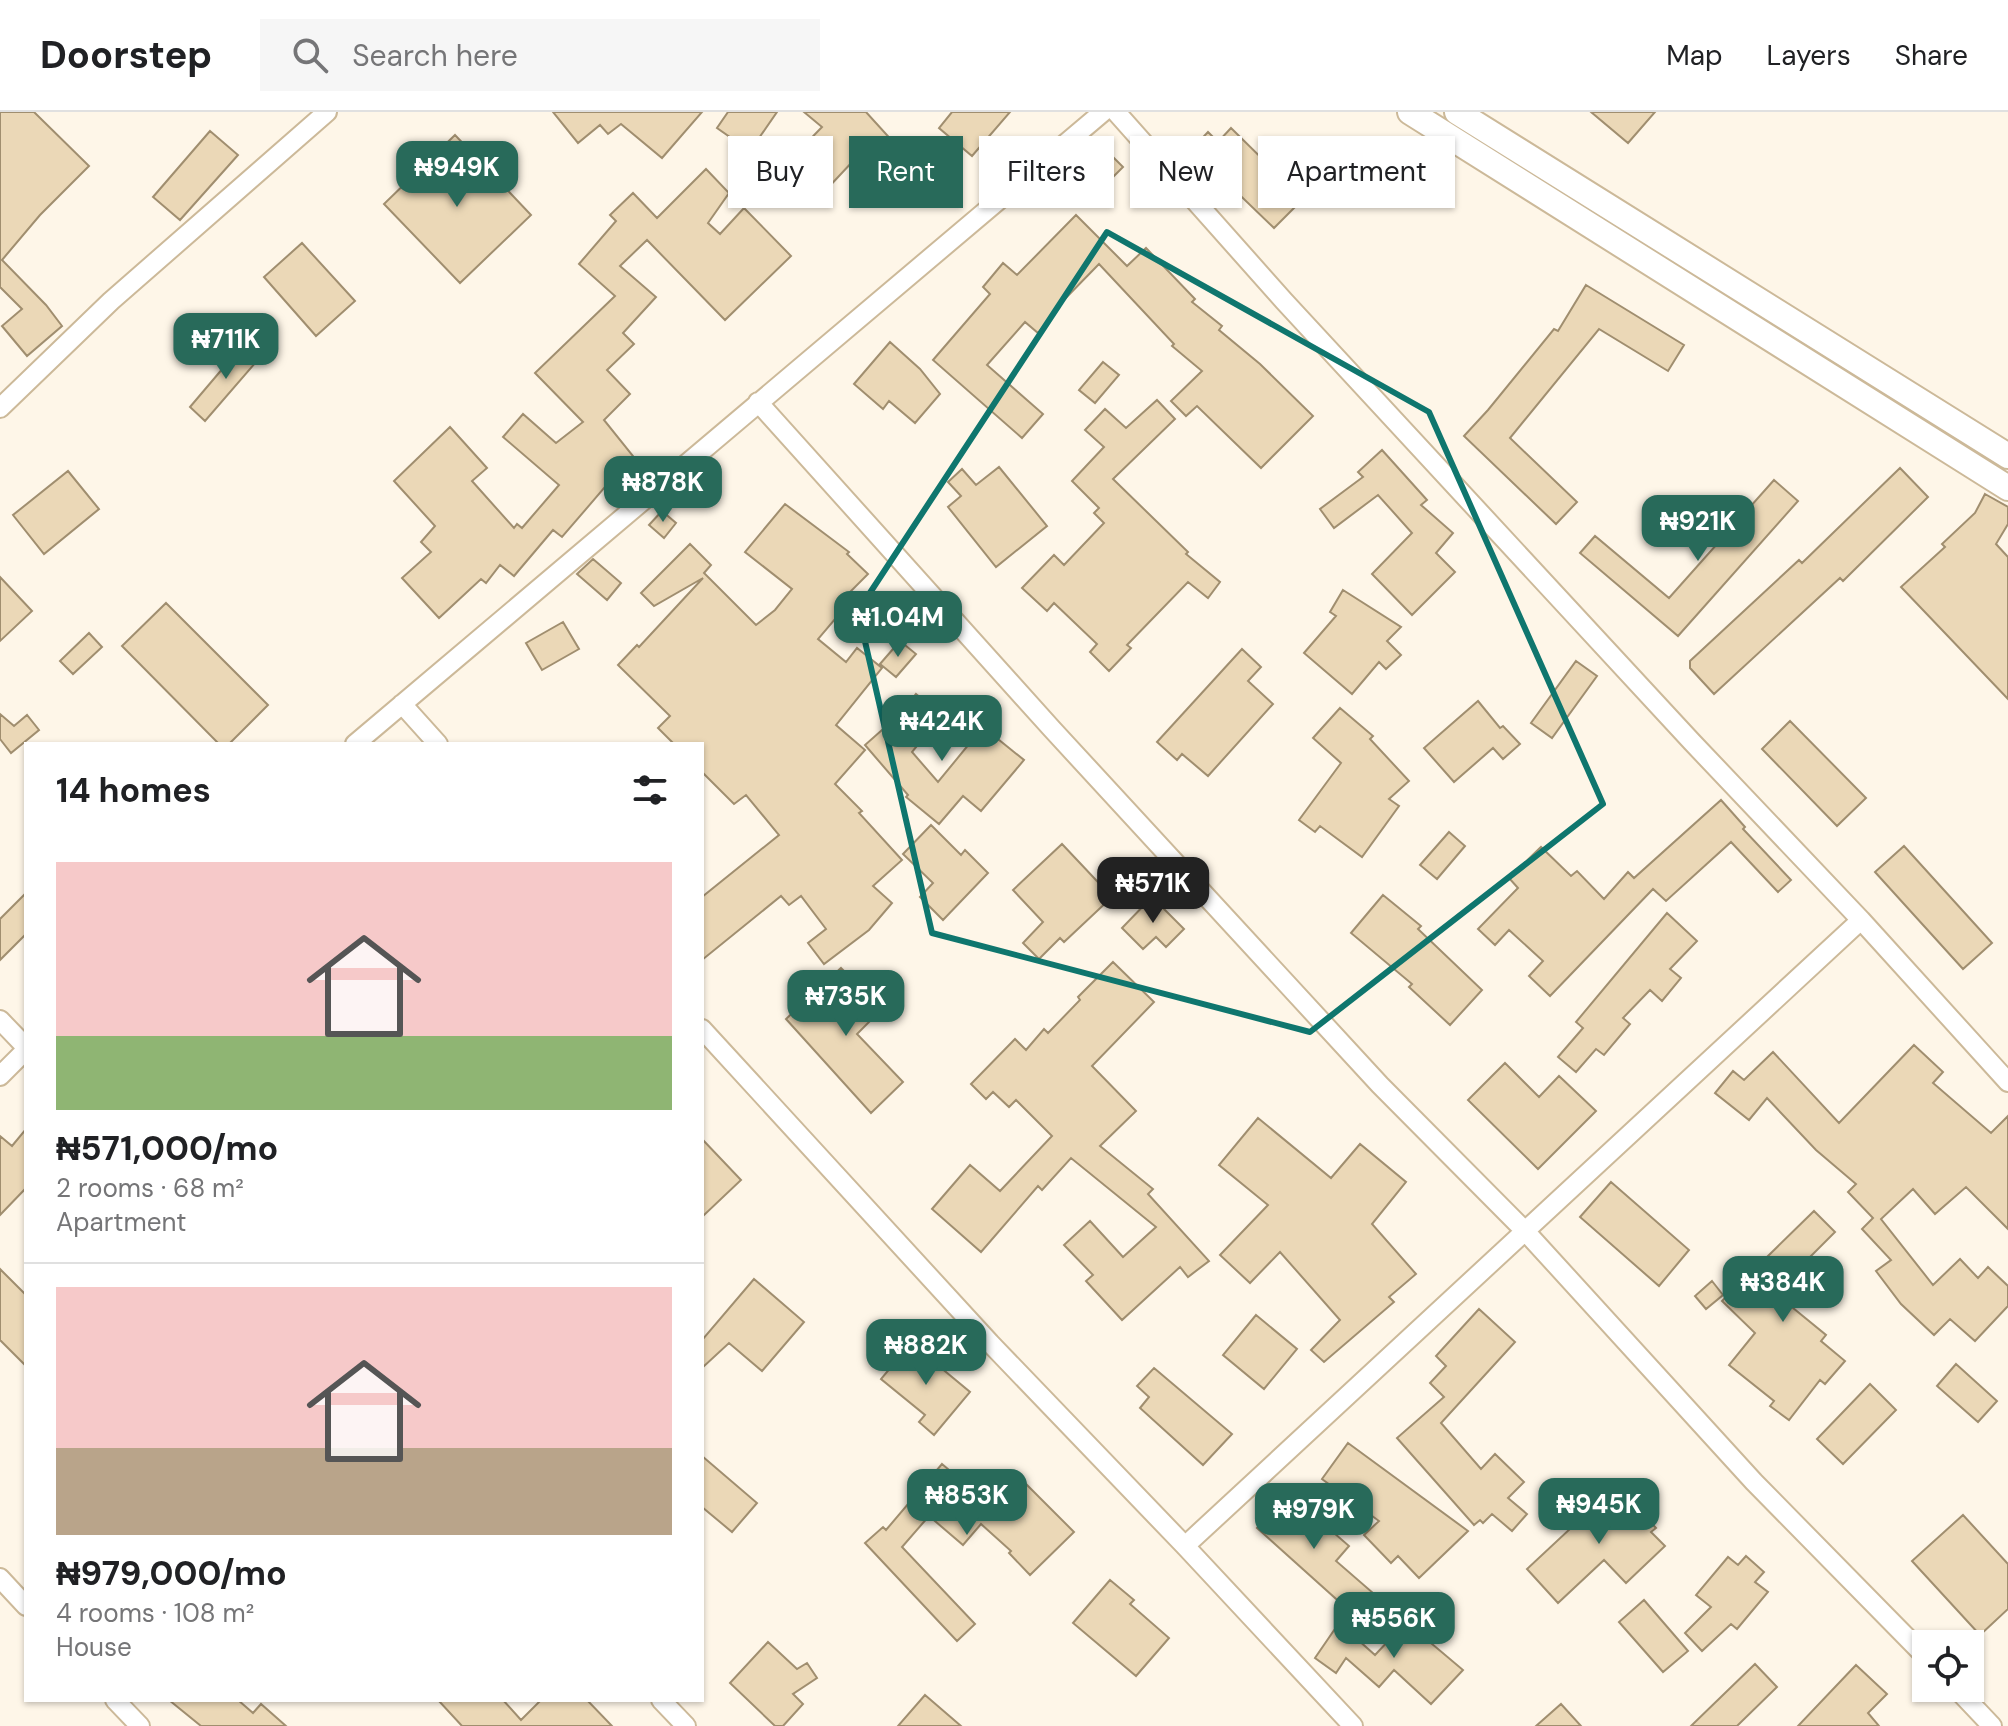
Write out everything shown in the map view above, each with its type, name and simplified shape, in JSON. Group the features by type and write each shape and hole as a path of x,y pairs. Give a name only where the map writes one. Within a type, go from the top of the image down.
{"street":[{"path":"0,408 111,301 327,112"},
{"path":"357,742 1103,112"},
{"path":"1116,112 1295,313 2008,1082"},
{"path":"1410,112 2008,488"},
{"path":"1457,112 2008,456"},
{"path":"758,402 1052,729 1380,1085 1526,1232 1754,1482 1912,1643"},
{"path":"402,704 436,742"},
{"path":"1185,1546 1861,920"},
{"path":"0,1020 24,1046"},
{"path":"704,1031 990,1343 1353,1726"},
{"path":"0,1076 24,1050"},
{"path":"0,1578 24,1604"},
{"path":"117,1702 140,1726"},
{"path":"663,1702 686,1726"},
{"path":"1969,1702 1992,1726"}],"highlighted area":[{"path":"1107,232 1429,412 1603,804 1310,1032 932,933 858,611"}],"building":[{"path":"0,112 34,112 89,166 40,215 2,260 62,326 27,356 2,326 22,309 0,287"},
{"path":"553,112 702,112 662,158 621,124 608,134 600,125 578,143"},
{"path":"728,112 777,112 760,136 728,136 717,128"},
{"path":"804,112 866,112 888,136 849,136 849,165 833,182 833,136 813,136 822,127"},
{"path":"952,112 1010,112 989,136 979,136 979,148 972,156 963,148 963,136 948,136 939,128"},
{"path":"1591,112 1655,112 1628,143"},
{"path":"1231,128 1239,136 1224,136"},
{"path":"210,131 238,155 180,220 153,197"},
{"path":"455,135 531,215 460,283 384,204"},
{"path":"1242,139 1258,155 1258,208 1294,208 1274,228 1242,197"},
{"path":"1114,158 1123,167 1114,176"},
{"path":"706,169 728,192 708,223 720,234 744,208 791,256 725,320 647,240 620,266 656,297 623,333 634,344 607,370 630,394 604,420 633,456 607,477 611,480 562,537 553,530 514,576 500,565 486,583 481,579 439,618 402,578 431,552 421,542 435,526 394,481 450,427 487,468 472,481 514,528 517,524 522,528 559,485 503,437 523,414 556,443 583,422 535,373 615,296 579,264 616,221 610,215 633,193 657,218"},
{"path":"1076,215 1127,266 1146,248 1195,299 1192,302 1222,326 1219,330 1260,364 1313,416 1261,468 1197,406 1186,416 1171,401 1202,371 1172,346 1174,344 1099,264 1057,307 1038,333 1025,322 987,365 1043,414 1022,438 933,360 990,294 983,287 1003,263 1017,275"},
{"path":"302,243 355,301 316,336 264,277"},
{"path":"1586,285 1684,345 1668,371 1599,329 1510,438 1577,502 1556,524 1464,436 1554,329 1558,331"},
{"path":"246,341 262,355 205,421 190,407"},
{"path":"890,342 920,369 940,394 915,423 889,401 883,409 854,384"},
{"path":"1103,362 1119,375 1095,403 1079,390"},
{"path":"1157,400 1175,419 1113,479 1188,552 1186,554 1220,582 1208,598 1188,582 1127,645 1131,648 1109,671 1090,652 1097,644 1054,603 1047,611 1022,588 1054,555 1064,565 1104,523 1094,513 1099,508 1072,481 1104,447 1085,430 1105,409 1126,428"},
{"path":"1382,450 1427,500 1421,505 1453,533 1436,553 1455,572 1412,615 1372,574 1412,533 1378,495 1334,528 1320,509 1363,477 1358,472"},
{"path":"999,467 1047,526 996,567 948,507 961,496 948,482 962,469 976,485"},
{"path":"1900,468 1928,497 1843,581 1840,578 1714,694 1690,668 1690,661 1799,560 1802,563"},
{"path":"68,471 99,509 44,554 13,515"},
{"path":"1774,480 1798,501 1678,636 1580,553 1595,536 1669,598"},
{"path":"1985,494 2008,507 2008,524 1996,544 2008,557 2008,699 1901,587 1945,547 1942,544 1975,513"},
{"path":"785,504 849,552 847,554 868,574 841,601 847,605 818,639 846,662 857,648 882,668 836,725 865,750 835,784 902,860 873,886 892,903 869,930 824,964 808,943 826,929 801,896 789,905 781,896 704,958 704,895 779,835 746,795 734,804 704,774 704,742 672,742 658,728 670,716 618,665 637,645 639,647 703,578 654,606 641,593 690,544 711,565 704,573 756,625 775,610 792,589 745,552"},
{"path":"662,511 676,523 664,538 649,525"},
{"path":"593,559 621,583 607,600 577,574"},
{"path":"0,577 32,611 0,641"},
{"path":"1343,590 1401,627 1387,641 1401,655 1386,669 1379,662 1352,694 1304,653 1336,616 1330,612"},
{"path":"166,603 268,705 231,742 217,742 122,646"},
{"path":"563,622 579,649 542,670 526,643"},
{"path":"89,633 102,647 73,674 60,661"},
{"path":"900,641 916,654 896,677 880,664"},
{"path":"1242,649 1261,667 1248,681 1273,704 1208,776 1182,754 1177,760 1157,742"},
{"path":"1576,661 1597,676 1552,738 1531,723"},
{"path":"916,694 942,715 912,752 938,782 983,727 1024,760 981,811 963,796 939,824 906,797 908,795 865,745 900,714"},
{"path":"1478,701 1500,728 1503,726 1520,744 1503,759 1493,748 1454,782 1424,748"},
{"path":"1340,708 1373,736 1370,739 1409,781 1389,799 1399,806 1362,857 1320,826 1315,832 1299,820 1341,763 1313,738"},
{"path":"0,714 14,726 27,715 39,730 11,753 0,739"},
{"path":"1790,721 1866,798 1837,826 1762,749"},
{"path":"1721,800 1745,827 1743,829 1791,880 1778,892 1731,842 1666,901 1653,889 1550,996 1529,976 1543,961 1509,930 1495,945 1478,929 1518,888 1509,878 1541,847 1571,876 1577,871 1604,899 1628,872 1634,878"},
{"path":"931,825 961,855 965,850 988,873 943,920 920,897 933,883 903,854"},
{"path":"1449,832 1465,846 1437,879 1420,865"},
{"path":"1062,844 1112,897 1064,942 1060,938 1039,959 1023,943 1043,922 1013,890"},
{"path":"1904,846 1992,943 1963,969 1875,872"},
{"path":"24,895 24,936 0,960 0,919"},
{"path":"1383,895 1421,926 1418,929 1482,990 1450,1025 1409,987 1412,984 1351,933"},
{"path":"1152,897 1184,929 1166,947 1156,937 1143,949 1122,928"},
{"path":"1667,913 1697,941 1670,969 1681,978 1662,1001 1650,990 1623,1018 1630,1024 1604,1055 1596,1049 1576,1072 1558,1057 1583,1028 1576,1022"},
{"path":"1113,962 1154,1002 1092,1066 1136,1111 1100,1146 1153,1189 1148,1194 1209,1261 1188,1277 1180,1267 1122,1320 1086,1281 1093,1275 1064,1245 1090,1221 1123,1257 1156,1227 1071,1158 1042,1190 1038,1186 981,1252 932,1209 970,1165 1000,1191 1052,1136 1016,1100 1009,1107 993,1092 986,1099 971,1084 1015,1039 1026,1050 1044,1029 1048,1033"},
{"path":"841,968 882,1009 857,1034 903,1082 871,1113 786,1019"},
{"path":"1914,1045 1943,1072 1933,1083 1991,1133 2008,1116 2008,1229 1966,1187 1935,1214 1913,1189 1881,1219 1933,1285 1960,1259 1978,1278 1988,1267 2008,1286 2008,1306 1975,1341 1950,1319 1934,1335 1901,1304 1876,1271 1891,1260 1862,1229 1873,1218 1848,1192 1856,1184 1816,1150 1767,1098 1749,1120 1715,1093 1733,1071 1744,1080 1773,1052 1839,1123"},
{"path":"1505,1063 1539,1097 1559,1076 1596,1111 1538,1169 1468,1100"},
{"path":"1258,1118 1331,1178 1360,1144 1406,1182 1372,1224 1416,1274 1389,1297 1394,1302 1324,1362 1311,1350 1340,1320 1280,1252 1250,1283 1220,1255 1268,1205 1219,1165"},
{"path":"24,1131 24,1190 0,1215 0,1136 12,1146"},
{"path":"704,1141 741,1180 704,1215"},
{"path":"1611,1182 1689,1250 1659,1286 1580,1217"},
{"path":"1814,1211 1835,1232 1793,1274 1800,1282 1782,1299 1826,1335 1821,1341 1845,1361 1825,1384 1820,1380 1789,1420 1770,1406 1774,1401 1729,1365 1755,1333 1722,1301"},
{"path":"0,1269 24,1293 24,1364 0,1340"},
{"path":"754,1279 804,1322 762,1371 729,1343 704,1366 704,1338"},
{"path":"1712,1281 1723,1295 1706,1309 1695,1296"},
{"path":"1479,1309 1515,1342 1441,1423 1481,1469 1495,1454 1524,1482 1508,1498 1527,1514 1512,1531 1492,1514 1483,1523 1480,1520 1474,1525 1397,1438 1444,1397 1430,1383 1446,1366 1436,1356"},
{"path":"1256,1315 1297,1349 1264,1389 1223,1355"},
{"path":"911,1343 970,1392 934,1435 919,1422 925,1415 881,1379"},
{"path":"1956,1364 1997,1401 1978,1422 1937,1386"},
{"path":"1154,1368 1232,1434 1203,1465 1140,1408 1149,1397 1137,1386"},
{"path":"1870,1384 1896,1410 1843,1464 1817,1439"},
{"path":"1348,1443 1468,1531 1419,1578 1398,1556 1391,1563 1364,1535 1379,1521 1322,1479"},
{"path":"704,1458 757,1503 732,1532 704,1509"},
{"path":"942,1464 996,1510 1024,1482 1074,1532 1030,1575 1009,1553 1011,1551 981,1524 963,1545 929,1516 902,1547 975,1624 957,1641 865,1543 883,1527 886,1530"},
{"path":"1616,1486 1656,1528 1651,1532 1665,1546 1626,1583 1604,1560 1558,1603 1527,1569"},
{"path":"1288,1493 1349,1546 1336,1561 1373,1593 1354,1615 1257,1528"},
{"path":"1963,1515 2008,1564 2008,1609 1984,1631 1975,1630 1912,1561"},
{"path":"1746,1556 1764,1572 1755,1582 1768,1592 1737,1629 1731,1624 1702,1651 1685,1633 1711,1607 1696,1595 1728,1557 1738,1565"},
{"path":"1110,1580 1134,1600 1130,1604 1169,1638 1136,1676 1073,1623"},
{"path":"1644,1600 1688,1651 1663,1672 1619,1622"},
{"path":"1406,1622 1463,1670 1431,1704 1394,1670 1379,1687 1346,1658 1336,1673 1315,1658 1339,1623 1375,1655"},
{"path":"768,1642 797,1669 807,1663 817,1678 793,1694 803,1704 783,1726 775,1726 730,1683"},
{"path":"1755,1664 1777,1687 1737,1726 1691,1726"},
{"path":"1856,1665 1887,1694 1868,1713 1879,1726 1798,1726"},
{"path":"925,1695 961,1726 898,1726"},
{"path":"171,1702 240,1702 253,1713 261,1704 286,1726 201,1726"},
{"path":"440,1702 505,1702 521,1720 539,1702 589,1702 612,1726 462,1726"},
{"path":"1561,1704 1581,1726 1536,1726"}]}
